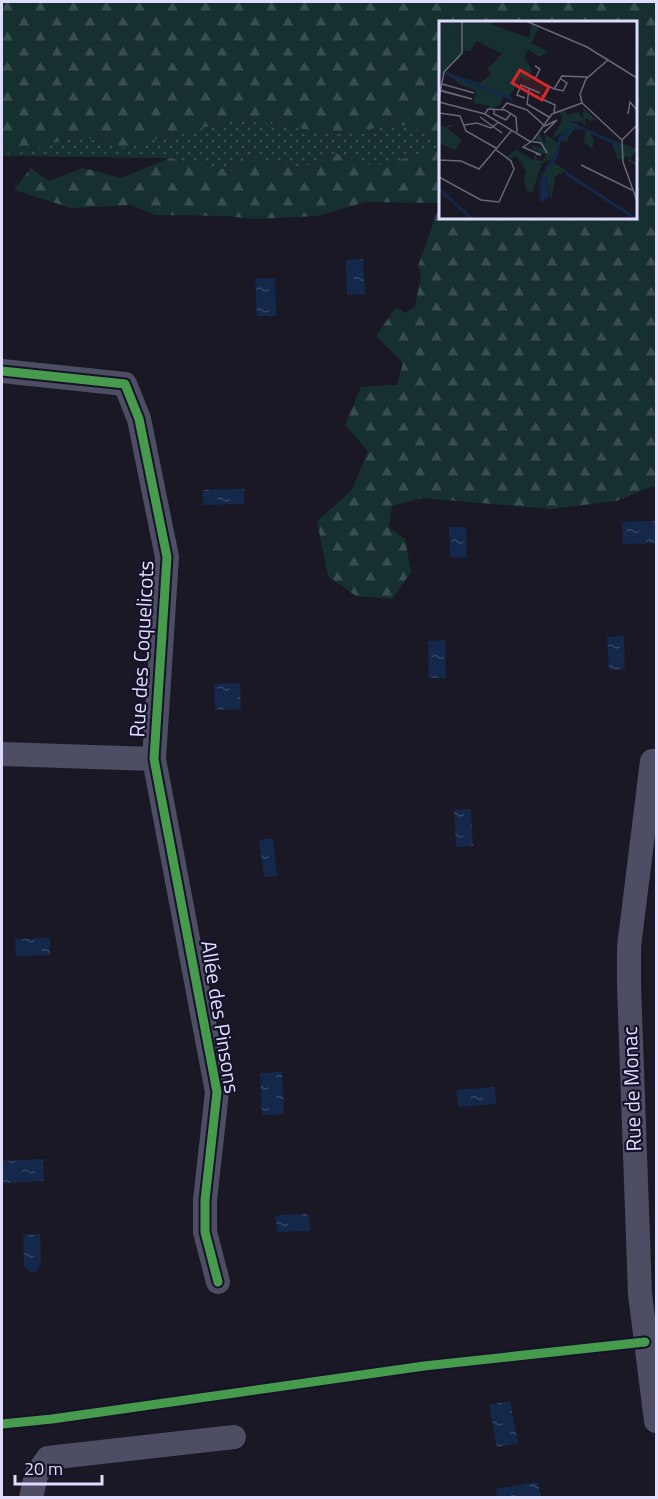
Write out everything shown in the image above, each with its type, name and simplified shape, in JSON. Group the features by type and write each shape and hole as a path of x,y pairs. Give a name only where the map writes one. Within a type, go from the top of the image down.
{"street":[{"name":"Rue des Coquelicots","path":"2,371 125,384 140,419 167,556 154,759"},
{"path":"2,754 154,759"},
{"name":"Allée des Pinsons","path":"154,759 217,1092 205,1200 205,1232 218,1282"},
{"name":"Rue de Monac","path":"657,761 652,761 629,947 628,986 640,1294 651,1392 657,1421"},
{"path":"31,1497 36,1475 48,1458 234,1437"}],"green space":[{"path":"2,2 656,2 656,485 616,501 551,509 422,498 392,506 389,528 405,539 411,572 392,599 356,596 328,576 317,521 352,490 368,451 345,425 361,387 397,385 403,363 376,336 395,308 406,313 415,307 421,275 418,266 439,207 439,219 637,219 637,21 439,21 439,140 408,125 330,133 239,119 124,147 78,136 11,155 2,146"},
{"path":"239,119 330,133 408,125 439,140 439,148 375,167 335,153 303,168 243,156 232,171 169,158 2,156 2,146 11,155 78,136 124,147"},
{"path":"439,148 439,203 366,202 317,216 253,219 227,216 155,215 132,205 71,208 14,190 31,168 49,181 83,168 122,178 169,158 232,171 243,156 303,168 335,153 375,167"}],"water":[{"path":"363,259 365,294 347,295 346,260"},
{"path":"255,278 275,278 276,316 257,316"},
{"path":"244,489 244,504 203,505 203,490"},
{"path":"656,521 656,543 623,544 622,522"},
{"path":"449,527 466,527 467,557 450,558"},
{"path":"624,636 625,669 609,670 607,637"},
{"path":"445,640 446,678 429,678 428,641"},
{"path":"240,683 241,709 215,710 214,684"},
{"path":"471,809 473,846 456,847 454,810"},
{"path":"273,838 277,876 264,877 259,840"},
{"path":"50,938 50,955 16,956 15,939"},
{"path":"282,1072 284,1114 262,1115 260,1073"},
{"path":"495,1087 496,1104 458,1107 456,1090"},
{"path":"43,1159 44,1181 2,1183 2,1161"},
{"path":"308,1214 311,1229 309,1231 278,1232 275,1217 278,1215"},
{"path":"40,1234 41,1264 36,1272 30,1272 24,1266 23,1235"},
{"path":"510,1401 518,1443 497,1447 489,1405"},
{"path":"538,1482 541,1497 497,1497 496,1489"}],"cycle path":[{"path":"2,371 125,384 139,419 167,557 154,759 217,1092 205,1200 205,1232 218,1282"},
{"path":"2,1424 52,1419 424,1366 645,1342"}]}
